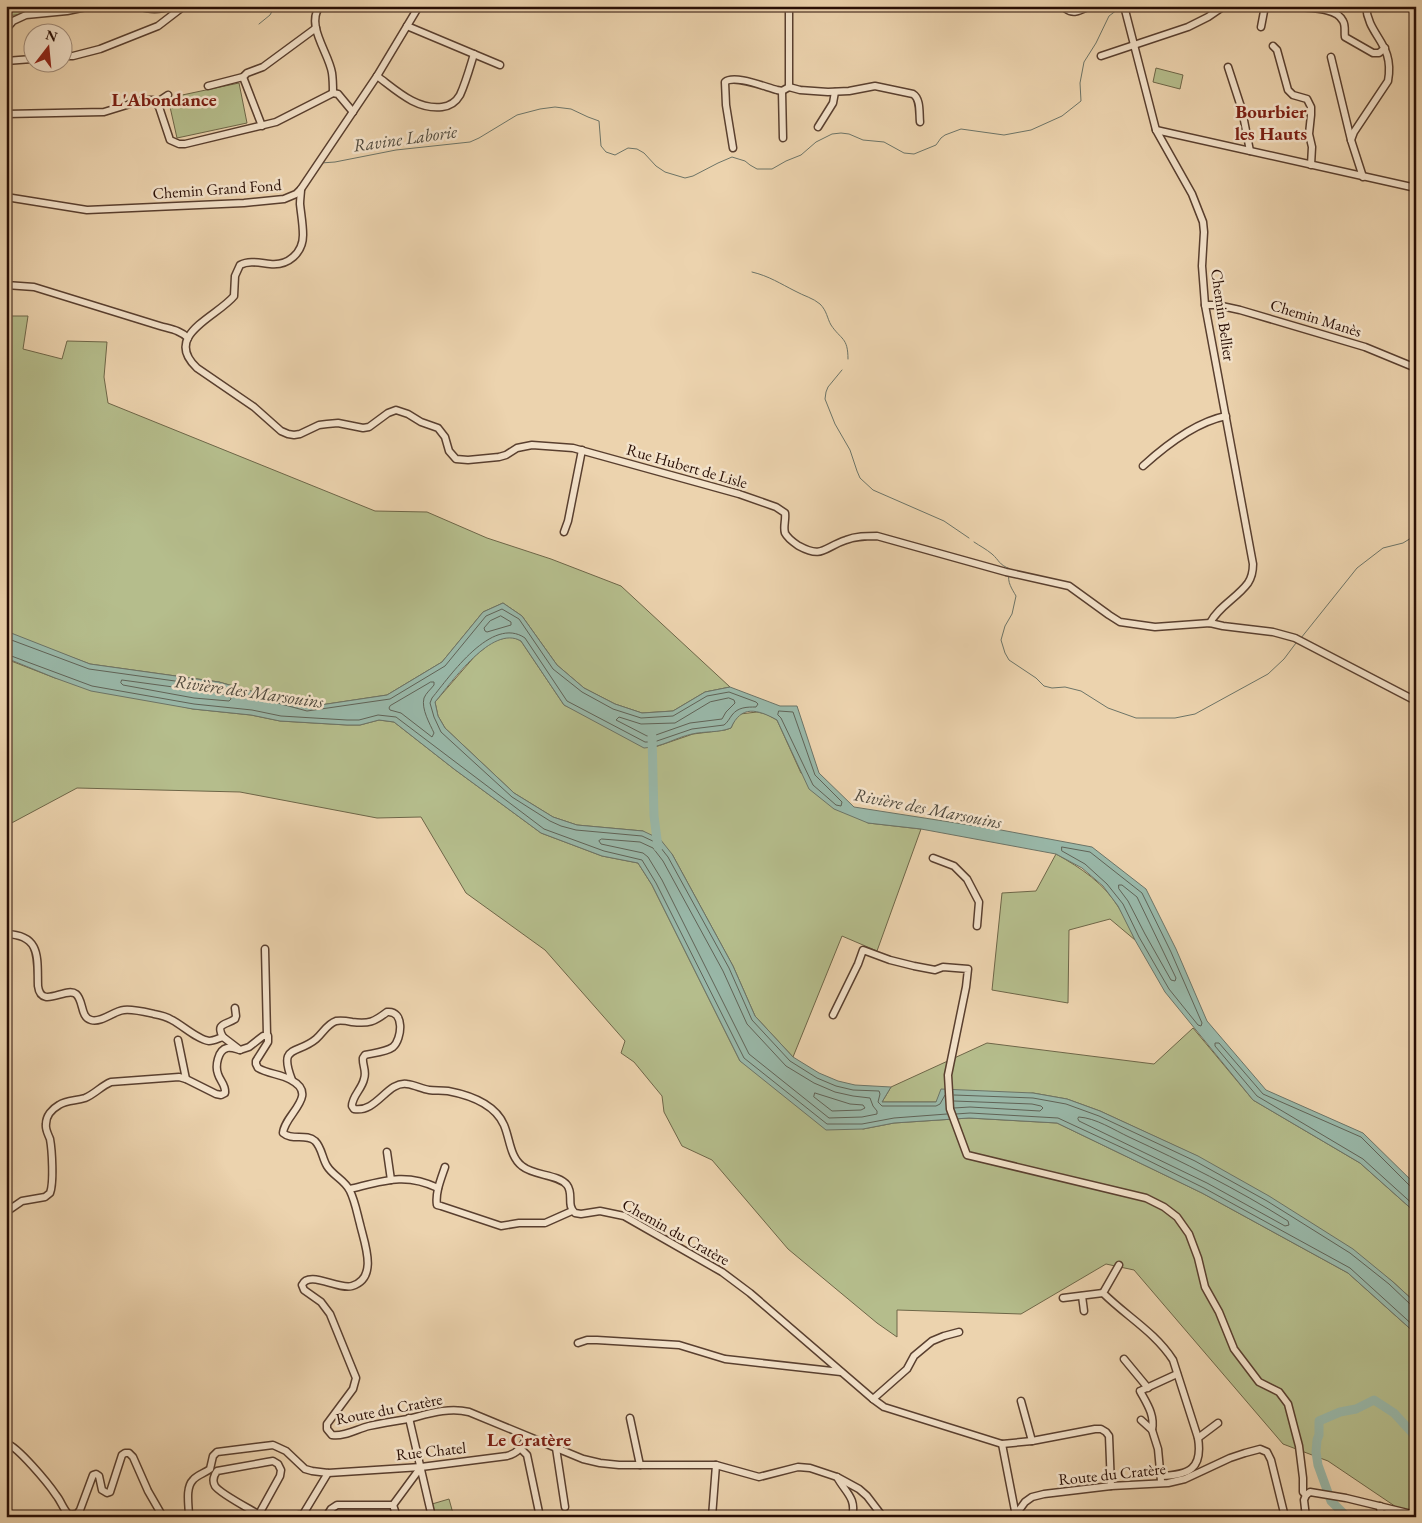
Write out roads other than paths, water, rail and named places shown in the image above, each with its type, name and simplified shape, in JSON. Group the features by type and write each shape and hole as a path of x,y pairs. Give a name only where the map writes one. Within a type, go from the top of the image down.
{"street":[{"path":"6,29 13,21 26,15 67,11 91,6"},
{"path":"138,6 159,10 172,6"},
{"path":"72,56 100,49 158,26 184,6"},
{"path":"320,6 315,17 316,28 332,73 333,93"},
{"name":"Chemin Grand Fond","path":"6,197 76,209 95,210 272,200 290,197 301,189 377,76 419,6"},
{"path":"783,138 789,6"},
{"path":"1065,6 1071,12 1090,6"},
{"name":"Chemin Bellier","path":"1124,6 1156,130 1192,194 1203,222 1202,266 1205,306 1253,564 1248,584 1219,611 1210,623"},
{"path":"1101,56 1188,27 1224,6"},
{"path":"1261,27 1265,6"},
{"path":"1292,6 1332,12 1338,15 1344,22 1344,37 1373,53 1379,53 1385,48"},
{"path":"1351,140 1354,132 1388,81 1390,63 1385,48 1369,20 1366,6"},
{"path":"407,26 500,65"},
{"path":"208,86 243,77 247,73 263,67 316,28"},
{"path":"1273,46 1277,50 1288,90 1293,95 1305,97 1310,102 1312,115 1309,134 1312,147 1311,165"},
{"path":"377,76 407,99 418,104 429,107 449,106 460,95 474,54"},
{"path":"1330,57 1351,140 1363,177"},
{"path":"6,61 22,60"},
{"path":"1228,67 1242,110 1250,150"},
{"path":"243,77 262,126"},
{"path":"733,148 726,104 725,84 727,80 741,80 776,90 835,92 872,86 913,94 918,100 920,122"},
{"path":"818,127 833,103 835,92"},
{"path":"6,114 104,112 143,100 153,100 159,107 168,136 174,143 179,144 191,143 276,122 333,93 338,94 353,112"},
{"path":"156,102 168,95"},
{"path":"1156,130 1416,188"},
{"path":"6,285 39,288 176,330 188,338 191,331 233,298 236,291 236,270 240,265 253,262 278,265 294,258 303,238 300,203 301,189"},
{"name":"Chemin Manès","path":"1205,306 1217,305 1249,313 1365,348 1416,368"},
{"name":"Rue Hubert de Lisle","path":"188,338 186,350 192,363 254,407 281,431 288,434 300,434 319,425 338,423 363,428 369,427 388,413 396,410 438,428 445,437 449,451 456,459 468,460 499,457 517,448 532,445 582,450 739,494 776,507 785,513 784,528 789,538 812,552 822,551 860,536 877,536 1010,573 1069,586 1120,622 1155,627 1210,623 1288,635 1416,701"},
{"path":"1143,466 1158,452 1179,438 1206,422 1226,416"},
{"path":"564,532 568,521 582,450"},
{"path":"933,858 954,866 967,879 979,902 977,926"},
{"path":"6,934 24,937 32,942 37,951 39,991 47,997 68,992 74,993 79,999 84,1014 88,1019 100,1020 123,1010 151,1013 172,1020 205,1040 223,1037"},
{"path":"265,950 267,1035 269,1038 256,1064 258,1068 292,1080"},
{"path":"833,1015 863,950 890,960 935,970 943,967 968,969 948,1075 950,1109 958,1126 967,1155 1146,1198 1164,1206 1177,1217 1189,1234 1198,1258 1205,1287 1219,1312 1234,1349 1259,1382 1279,1392 1288,1404 1299,1446 1303,1492 1306,1495"},
{"path":"235,1008 236,1019 222,1026 220,1031 223,1037 240,1050"},
{"path":"438,1188 424,1181 391,1180 350,1189 327,1166 319,1146 315,1142 307,1138 286,1136 283,1133 285,1123 298,1107 302,1095 301,1089 292,1080 287,1067 288,1056 296,1048 317,1038 330,1024 340,1021 371,1022 387,1012 395,1012 398,1015 400,1032 397,1041 392,1048 365,1055 363,1058 365,1076 352,1101 354,1109 361,1110 371,1106 401,1084 428,1090 447,1091 483,1103 499,1116 504,1125 513,1155 518,1163 530,1171 556,1178 566,1183 569,1189 572,1211 545,1223 519,1223 498,1226 437,1205 438,1188 445,1167"},
{"path":"6,1212 22,1201 45,1196 50,1193 53,1184 50,1142 46,1122 56,1107 91,1095 111,1082 173,1077 186,1079 216,1094 223,1094 226,1088 218,1074 219,1056 225,1049 240,1050 267,1035"},
{"path":"178,1040 186,1079"},
{"path":"387,1152 391,1180"},
{"name":"Route du Cratère","path":"350,1189 368,1257 367,1270 357,1284 350,1286 338,1286 314,1279 304,1280 302,1285 304,1290 321,1302 330,1314 356,1378 353,1389 327,1424 327,1429 332,1435 340,1435 370,1426 437,1411 460,1410 470,1412 583,1459 600,1463 716,1465 759,1477 804,1467 817,1470 837,1477 859,1489 867,1496 883,1517"},
{"name":"Chemin du Cratère","path":"572,1211 581,1214 600,1211 624,1216 722,1272 750,1293 873,1399 890,1409 1002,1444 1032,1441 1090,1429 1101,1429 1109,1436 1111,1486"},
{"path":"1103,1293 1119,1265"},
{"path":"1063,1298 1103,1293 1156,1338 1166,1349 1172,1360 1178,1374 1200,1449 1196,1464 1186,1473 1161,1480 1158,1449 1152,1430 1153,1414 1140,1391 1178,1374"},
{"path":"1082,1296 1084,1311"},
{"path":"873,1399 908,1369 914,1356 932,1341 959,1332"},
{"path":"578,1343 587,1340 597,1340 679,1345 725,1358 842,1372"},
{"path":"1124,1360 1148,1388"},
{"path":"1021,1401 1032,1441"},
{"path":"409,1418 432,1517"},
{"path":"630,1418 640,1465"},
{"path":"1141,1420 1152,1430"},
{"path":"1198,1438 1218,1423"},
{"path":"527,1436 521,1449 527,1455 540,1517"},
{"path":"6,1443 15,1447 56,1495 66,1512 74,1516 80,1510 93,1475 99,1476 104,1492 107,1493 111,1490 122,1455 127,1452 133,1456 148,1491 163,1517"},
{"name":"Rue Chatel","path":"189,1517 188,1490 190,1483 193,1479 210,1469 213,1456 217,1452 268,1444 286,1451 305,1469 328,1473 421,1467 507,1456 521,1449"},
{"path":"1002,1444 1016,1515"},
{"path":"556,1448 564,1507"},
{"name":"Route du Cratère","path":"1016,1515 1025,1502 1044,1494 1185,1478 1230,1458 1255,1450 1264,1450 1271,1460 1285,1517"},
{"path":"273,1461 278,1464 281,1470 280,1476 261,1516 218,1489 213,1480 215,1473 217,1471 273,1461"},
{"path":"712,1517 716,1465"},
{"path":"393,1505 421,1467"},
{"path":"292,1517 303,1516 328,1473"},
{"path":"837,1477 853,1502 852,1517"},
{"path":"1306,1517 1304,1500 1310,1492 1346,1498 1416,1515"},
{"path":"326,1517 331,1509 337,1506 393,1505"},
{"path":"393,1505 397,1517"},
{"path":"1380,1506 1381,1517"}],"water":[{"name":"Rivière des Marsouins","path":"503,603 522,616 557,665 584,688 615,704 642,713 673,711 705,692 730,687 780,706 797,706 819,773 854,807 1001,830 1092,847 1146,889 1176,949 1207,1021 1266,1090 1363,1133 1416,1185 1416,1213 1360,1163 1253,1100 1165,992 1118,906 1103,886 1082,868 1056,854 921,829 868,823 834,809 809,789 777,720 763,713 745,712 735,721 731,728 692,734 657,746 644,748 564,705 521,641 510,638 498,641 474,658 462,669 435,702 438,716 445,728 514,793 553,817 577,825 643,831 660,839 672,854 733,966 755,1016 793,1057 819,1073 838,1081 855,1085 891,1087 882,1102 936,1102 941,1089 1033,1093 1067,1099 1100,1111 1198,1156 1269,1196 1353,1249 1416,1303 1416,1334 1348,1273 1202,1193 1057,1123 969,1118 894,1123 863,1129 826,1130 740,1061 652,885 638,863 602,856 541,833 394,722 379,720 360,725 347,725 280,721 251,715 193,709 91,691 6,658 6,631 90,664 219,682 307,707 387,695 442,662 483,612"}],"waterway":[{"path":"259,24 270,15 275,6"},
{"name":"Ravine Laborie","path":"321,163 396,150 470,142 517,115 555,107 571,109 599,121 601,146 606,152 615,155 628,148 637,149 665,172 685,178 732,157 745,161 757,169 772,169 801,155 816,142 832,134 841,133 863,140 884,142 904,153 914,154 936,145 945,135 961,129 1004,135 1031,130 1062,116 1081,101 1080,83 1084,62 1109,16 1121,7"},
{"path":"752,272 775,280 820,304 826,312 831,325 843,339 847,347 848,359"},
{"path":"842,370 828,387 825,399 835,424 850,450 860,478 873,490 944,521 969,538"},
{"path":"1301,638 1357,568 1383,548 1403,543 1416,535"},
{"path":"974,542 990,552 1001,564 1010,570"},
{"path":"1009,574 1009,583 1016,596 1012,614 1005,626 1001,640 1009,660 1036,678 1044,686 1052,688 1065,687 1081,691 1108,708 1136,718 1175,718 1195,714 1268,674 1284,659 1296,643"},
{"path":"652,736 654,816 658,847"},
{"path":"1347,1517 1331,1501 1318,1465 1316,1452 1319,1421 1340,1412 1356,1409 1374,1400 1394,1413 1416,1437"}],"district":[{"name":"L'Abondance","path":"164,99"},
{"name":"Bourbier les Hauts","path":"1271,122"},
{"name":"Le Cratère","path":"529,1439"}]}
